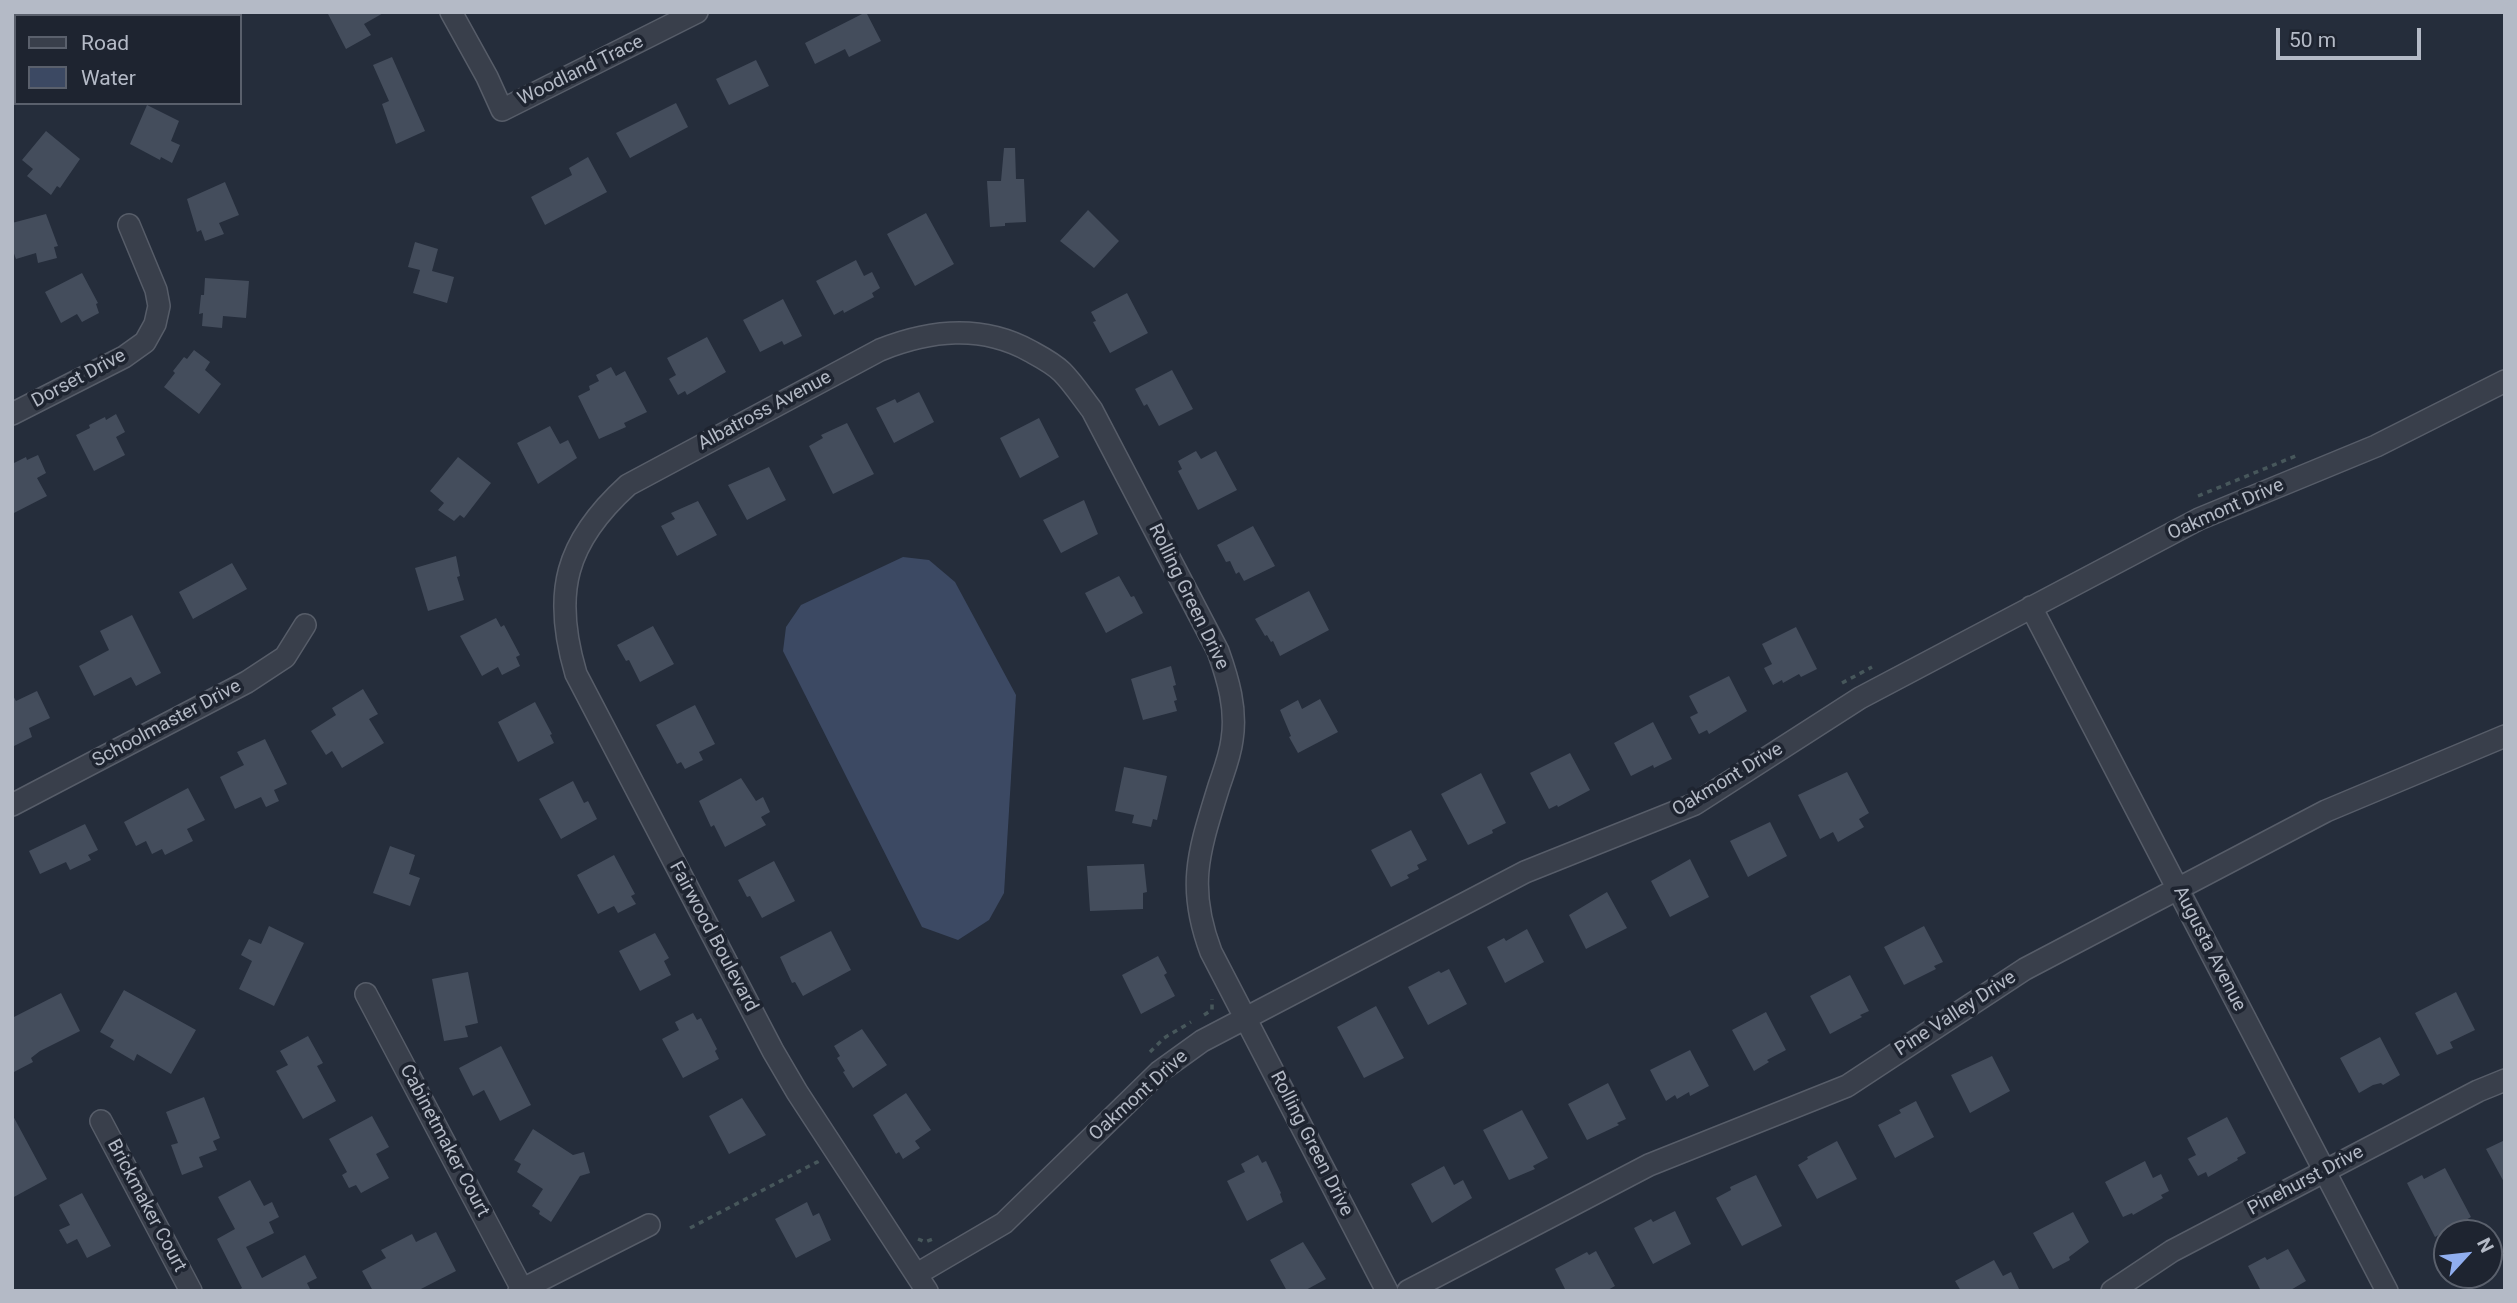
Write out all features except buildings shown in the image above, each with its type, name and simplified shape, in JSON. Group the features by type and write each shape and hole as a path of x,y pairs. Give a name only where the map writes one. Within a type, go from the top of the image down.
{"street":[{"name":"Woodland Trace","path":"451,12 502,110 697,12"},
{"name":"Dorset Drive","path":"12,414 124,357 145,342 155,324 158,298 129,225"},
{"name":"Albatross Avenue","path":"571,559 587,531 611,500 628,485 868,357 905,340 953,331 997,337"},
{"name":"Rolling Green Drive","path":"997,337 1021,346 1060,370 1092,410 1218,651 1233,707 1233,739 1196,867 1201,926 1211,952 1387,1291"},
{"name":"Oakmont Drive","path":"922,1282 1004,1223 1159,1072 1202,1041 1525,872 1695,804 1860,698 2199,519 2376,446 2505,381"},
{"name":"Fairwood Boulevard","path":"571,559 565,590 564,622 576,674 773,1051 922,1282"},
{"name":"Augusta Avenue","path":"2031,607 2387,1291"},
{"name":"Schoolmaster Drive","path":"12,805 247,682 285,657 305,625"},
{"name":"Pine Valley Drive","path":"1408,1291 1649,1165 1847,1086 2025,969 2357,796 2505,736"},
{"name":"Cabinetmaker Court","path":"366,994 522,1290"},
{"name":"Pinehurst Drive","path":"2112,1291 2172,1251 2478,1091 2505,1080"},
{"name":"Brickmaker Court","path":"102,1121 191,1291"},
{"path":"522,1290 649,1225"}],"path":[{"path":"1142,1059 1164,1038 1212,1010 1212,998 1219,995"},
{"path":"690,1228 817,1162 824,1172"},
{"path":"909,1240 915,1236 925,1242 934,1239"}],"water":[{"path":"903,557 929,560 955,582 1016,695 1004,893 989,920 958,940 922,927 783,651 786,627 801,605"}]}
